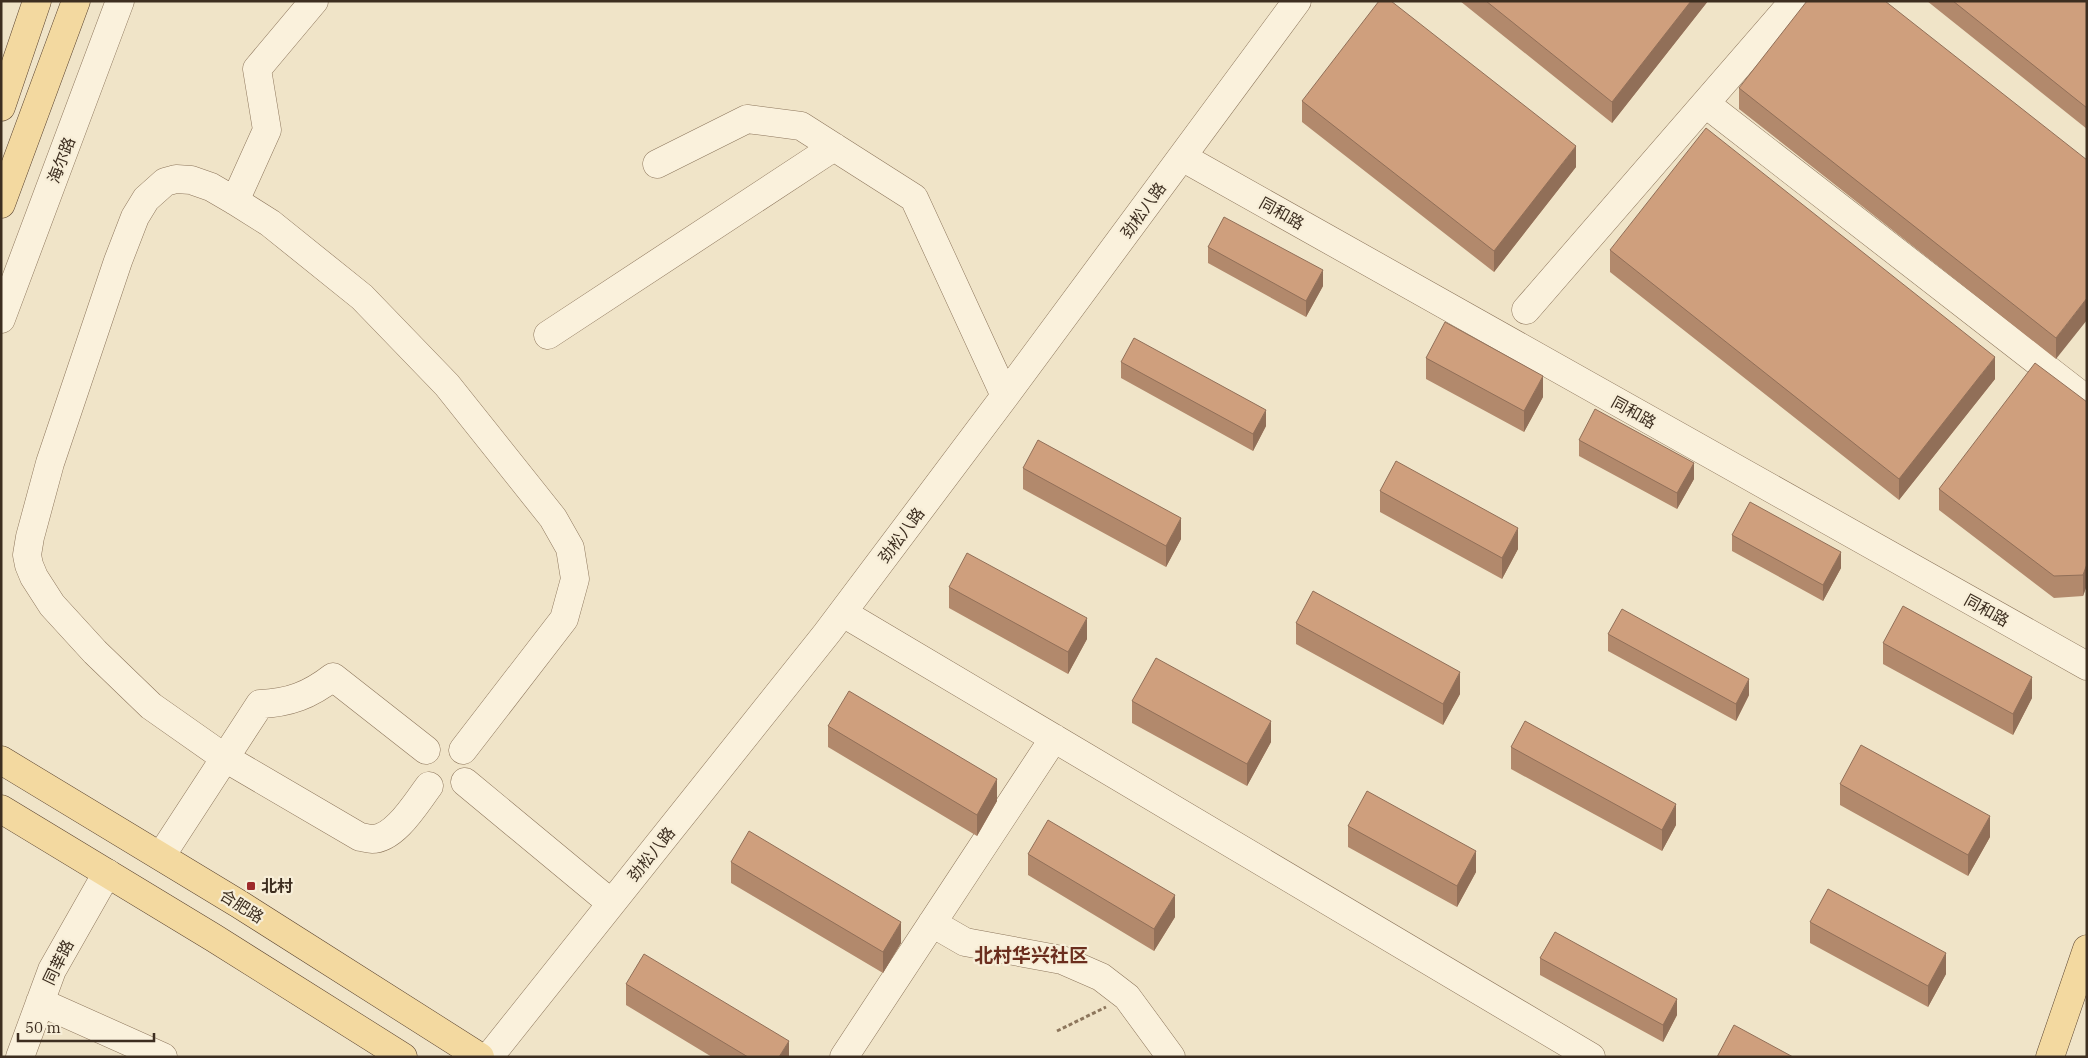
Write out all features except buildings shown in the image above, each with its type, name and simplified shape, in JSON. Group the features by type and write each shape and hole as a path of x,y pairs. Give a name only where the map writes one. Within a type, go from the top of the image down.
{"main road":[{"path":"1,107 37,1"},
{"path":"1,204 76,1"},
{"name":"合肥路","path":"1,760 161,856 480,1057"},
{"path":"1,809 403,1057"},
{"path":"2050,1057 2087,949"}],"street":[{"name":"海尔路","path":"1,319 120,1"},
{"path":"235,201 266,130 257,69 314,1"},
{"name":"劲松八路","path":"489,1057 843,612 1297,1"},
{"path":"1526,310 1794,1"},
{"path":"1706,104 2087,400"},
{"path":"657,164 747,119 801,126 914,198 1005,396"},
{"path":"548,335 834,147"},
{"name":"同和路","path":"1182,157 2087,666"},
{"path":"429,786 398,825 386,836 372,839 360,837 225,758 151,706 95,652 52,605 34,577 27,556 30,537 50,463 118,261 135,217 146,199 156,188 165,182 176,179 191,180 211,187 235,201 270,223 362,297 447,385 553,518 570,548 575,579 564,619 464,750"},
{"path":"843,612 1592,1057"},
{"path":"161,856 260,704 279,704 295,700 310,693 333,677 426,750"},
{"path":"844,1057 1054,738"},
{"path":"440,741 457,744 464,750 470,765 465,782 459,787 444,792 429,786 423,780 419,764 426,750 440,741"},
{"path":"465,782 611,904"},
{"name":"同莘路","path":"20,1057 52,970 106,873"},
{"path":"932,923 965,942 1062,960 1102,977 1127,997 1172,1057"},
{"path":"40,1002 163,1057"}],"path":[{"path":"1057,1031 1127,997"}],"place":[{"name":"北村","path":"251,886"}],"district":[{"name":"北村华兴社区","path":"1031,955"}]}
